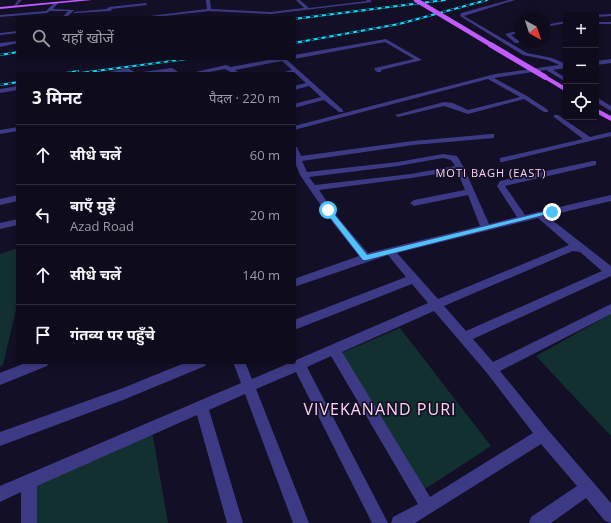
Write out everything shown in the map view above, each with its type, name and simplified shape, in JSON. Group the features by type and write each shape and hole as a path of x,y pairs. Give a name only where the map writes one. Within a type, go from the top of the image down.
{"main road":[{"path":"0,7 72,0"},
{"path":"57,1 90,0"},
{"path":"416,0 563,88"},
{"path":"423,0 563,82"},
{"path":"599,105 611,113"},
{"path":"599,112 611,119"}],"street":[{"path":"1,17 20,0"},
{"path":"208,0 209,10"},
{"path":"298,0 308,9"},
{"path":"338,0 345,5"},
{"path":"154,16 209,10 271,13 370,2 368,0"},
{"path":"513,0 474,10 463,14 462,16 525,54 541,56 563,63"},
{"path":"49,10 57,1"},
{"path":"75,12 146,4"},
{"path":"321,4 326,7"},
{"path":"109,7 111,16"},
{"path":"1,17 49,10 72,10 66,16"},
{"path":"599,16 611,15"},
{"path":"551,25 563,23"},
{"path":"599,23 611,23"},
{"path":"0,34 16,32"},
{"path":"515,32 508,34 507,36 515,41"},
{"path":"296,57 386,40 419,60 377,69 379,71"},
{"path":"0,44 16,42"},
{"path":"527,48 541,56"},
{"path":"599,59 611,57"},
{"path":"231,69 275,60"},
{"path":"287,60 296,71 341,111"},
{"path":"599,63 611,61"},
{"path":"296,122 487,73 559,62"},
{"path":"296,127 490,78 563,65"},
{"path":"200,72 226,67 234,72"},
{"path":"546,68 563,78"},
{"path":"116,72 128,70 132,72"},
{"path":"156,72 170,70 174,72"},
{"path":"290,72 296,71"},
{"path":"490,78 525,97 546,111"},
{"path":"296,88 311,84"},
{"path":"0,91 16,88"},
{"path":"398,115 449,104 468,112 525,97"},
{"path":"296,105 325,98"},
{"path":"599,101 611,109"},
{"path":"556,116 587,138"},
{"path":"0,132 16,129"},
{"path":"503,160 587,138 611,134"},
{"path":"297,159 413,143 491,136"},
{"path":"296,156 304,175 336,221 366,258"},
{"path":"304,175 398,164 443,156 454,158 460,168 486,228"},
{"path":"523,218 503,191 501,186 502,184 508,181 593,163"},
{"path":"313,188 411,176 460,168"},
{"path":"0,196 16,192"},
{"path":"414,203 470,192"},
{"path":"0,202 16,198"},
{"path":"296,282 390,251 611,198"},
{"path":"464,338 611,271 593,256 578,247 540,215"},
{"path":"0,226 16,222"},
{"path":"0,494 436,305 571,248 578,247"},
{"path":"390,251 491,369 543,435 611,515"},
{"path":"296,324 413,279"},
{"path":"491,369 611,309"},
{"path":"334,350 428,507"},
{"path":"0,379 38,364"},
{"path":"0,439 123,394 196,364"},
{"path":"239,364 301,523"},
{"path":"299,365 380,523"},
{"path":"201,407 235,523"},
{"path":"399,523 428,507 543,435"},
{"path":"29,482 29,523"},
{"path":"537,523 587,488"}],"green space":[{"path":"16,249 16,310 3,365 0,367 0,254"},
{"path":"611,314 611,436 536,356"},
{"path":"400,328 491,446 422,491 337,355"},
{"path":"152,431 168,523 35,523 35,484"}],"railway":[{"path":"296,19 445,0"},
{"path":"296,43 399,24 487,0"},
{"path":"0,55 16,52"},
{"path":"88,72 179,60"},
{"path":"72,72 78,71"},
{"path":"0,85 16,82"}],"district":[{"name":"MOTI BAGH (EAST)","path":"491,172"},
{"name":"VIVEKANAND PURI","path":"380,409"}],"route":[{"path":"328,210 350,240 366,258 372,255 552,212"}]}
